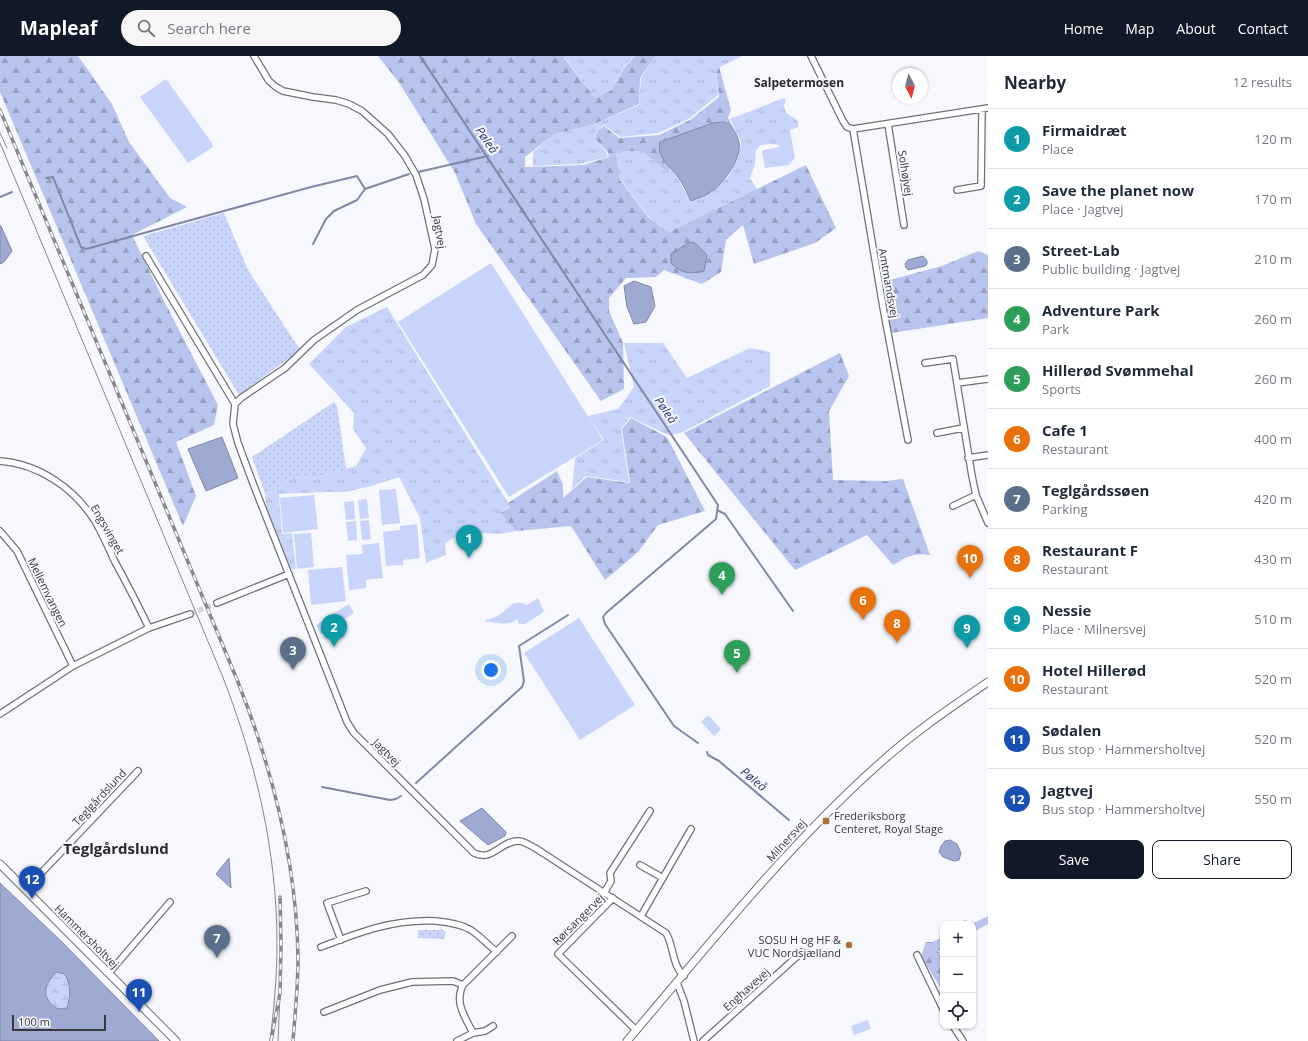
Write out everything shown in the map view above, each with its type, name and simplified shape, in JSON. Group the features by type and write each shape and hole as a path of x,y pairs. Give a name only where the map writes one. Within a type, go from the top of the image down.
{"street":[{"name":"Jagtvej","path":"254,56 269,81 276,87 283,91 336,100 349,104 362,111 388,134 405,156 416,174 424,199 435,249 432,265 423,275 357,310 314,340 285,368 235,404 233,424 238,443 347,722 354,733 474,853 481,856 487,856 510,843 517,841 522,842 544,854 604,893"},
{"path":"811,56 843,121 847,127 853,129 985,108 985,153 982,186 957,190"},
{"name":"Solhøjvej","path":"888,124 904,225"},
{"name":"Amtmandsvej","path":"853,129 882,301 908,440"},
{"path":"146,256 235,404"},
{"path":"925,363 953,359 968,458 976,495 988,523"},
{"path":"957,383 988,379"},
{"path":"937,433 963,428"},
{"path":"968,458 988,455"},
{"name":"Engsvinget","path":"0,461 32,468 49,476 67,488 83,505 95,521 149,628"},
{"path":"953,506 976,495"},
{"name":"Mellemvangen","path":"0,531 17,551 73,666"},
{"path":"217,603 289,574"},
{"path":"0,714 73,666 149,628 190,614"},
{"name":"Milnersvej","path":"627,1041 759,887 826,814 880,763 915,733 988,682"},
{"name":"Teglgårdslund","path":"26,890 138,770"},
{"path":"650,811 610,873 612,881 604,893 642,916 666,933 670,940 680,973 684,976"},
{"path":"642,916 692,829"},
{"name":"Hammersholtvej","path":"0,864 176,1041"},
{"path":"640,865 663,878"},
{"path":"341,940 327,904 366,890"},
{"name":"Rørsangervej","path":"613,898 558,954 636,1030"},
{"path":"109,973 170,902"},
{"path":"321,947 368,929 390,924 406,921 444,922 461,925 471,930 497,952"},
{"path":"472,1033 459,1003 460,991 463,985 512,936"},
{"name":"Enghavevej","path":"703,1041 802,952"},
{"path":"917,955 940,1003"},
{"path":"324,1012 380,990 412,982 452,981 463,985"},
{"path":"677,983 684,1001 694,1041"},
{"path":"457,1041 472,1033 485,1031 493,1026"},
{"path":"955,1029 963,1041"}],"green space":[{"path":"0,56 78,56 112,104 129,142 170,198 187,207 132,235 165,303 218,405 214,425 176,442 196,496 183,526 0,92"},
{"path":"378,56 567,56 564,58 595,98 612,90 623,69 635,56 656,56 640,78 639,104 592,125 555,134 525,157 525,167 583,165 609,157 608,152 595,139 597,131 604,126 619,138 659,135 690,120 719,97 716,69 719,67 731,110 728,117 731,125 724,122 664,161 670,168 666,171 642,151 616,152 620,180 648,217 669,232 806,165 836,228 815,243 754,264 743,225 726,240 721,272 702,284 664,270 656,277 626,278 609,298 609,311 623,343 624,389 601,401 476,224 455,173 400,84"},
{"path":"567,56 634,56 623,68 612,90 595,98 565,58"},
{"path":"656,56 742,56 716,69 718,95 689,119 658,133 620,137 604,125 596,131 595,139 606,152 608,157 580,164 533,166 533,152 555,134 592,125 639,105 641,78"},
{"path":"166,79 212,143 213,147 188,163 140,97"},
{"path":"784,98 786,100 784,106 786,113 797,120 799,127 790,130 795,158 789,165 765,168 762,152 764,150 779,147 779,145 761,145 756,150 755,164 750,178 757,189 669,232 648,216 620,179 616,152 642,151 666,171 670,168 677,177 691,202 713,192 729,176 739,155 741,142 730,119"},
{"path":"787,149 789,159 766,163 765,153"},
{"path":"224,213 248,270 300,350 239,395 143,236"},
{"path":"978,251 988,255 988,318 891,333 882,282 942,266"},
{"path":"491,263 603,440 509,497 398,322"},
{"path":"387,307 510,506 500,513 516,531 500,534 465,532 445,543 446,555 426,563 420,518 399,477 345,492 279,494 282,534 292,533 296,569 291,569 268,513 265,497 288,478 318,477 356,466 366,448 353,429 354,413 309,364 346,327"},
{"path":"624,343 663,343 687,378 750,348 770,352 770,386 681,433 668,435 630,417 621,429 629,482 586,476 572,489 575,458 604,440 588,416 618,409 634,387"},
{"path":"840,353 849,376 829,411 833,480 886,481 903,479 930,555 919,554 910,556 893,565 867,535 795,570 684,433"},
{"path":"334,402 337,406 346,469 318,477 288,478 266,496 252,457"},
{"path":"631,418 667,437 705,511 658,525 638,552 605,580 571,526 516,531 500,513 510,507 508,503 557,471 563,485 563,498 587,477 630,483 622,429"},
{"path":"396,489 400,523 382,525 379,490"},
{"path":"314,495 318,529 283,533 280,498"},
{"path":"367,499 369,518 360,519 358,500"},
{"path":"354,501 355,519 346,520 344,502"},
{"path":"369,520 371,539 362,540 360,521"},
{"path":"356,521 357,540 348,541 346,522"},
{"path":"417,524 420,558 403,560 403,565 386,566 383,532 400,530 400,526"},
{"path":"311,533 314,567 297,569 294,534"},
{"path":"379,543 383,578 366,580 366,588 349,590 346,555 363,554 362,545"},
{"path":"342,567 346,601 311,605 308,570"},
{"path":"538,598 544,612 525,624 519,624 517,619 513,622 505,624 486,622 485,620 496,617 514,604 522,603 527,605"},
{"path":"349,604 354,613 338,623 332,614"},
{"path":"332,615 337,623 321,634 316,625"},
{"path":"579,618 635,705 580,740 524,653"},
{"path":"708,715 721,729 714,736 701,722"},
{"path":"988,916 988,924 976,930 976,922"},
{"path":"441,929 446,932 444,939 418,938 418,930"},
{"path":"940,938 940,950 938,951 940,955 940,987 921,956 926,942 932,942"},
{"path":"56,972 65,974 70,991 67,1008 58,1010 48,1001 45,992 48,982"},
{"path":"868,1020 871,1029 854,1035 851,1026"}],"shaded area":[{"path":"724,122 731,125 736,134 739,142 738,155 728,175 714,190 691,201 680,180 664,161 660,152 660,142 713,123"},
{"path":"0,226 12,251 4,262 0,264"},
{"path":"690,242 695,243 707,255 704,271 694,273 686,272 682,271 671,263 671,254"},
{"path":"923,256 927,261 925,266 908,270 906,268 905,264 908,260"},
{"path":"634,281 651,287 655,306 646,322 634,324 627,307 624,286"},
{"path":"222,437 238,478 206,491 188,449"},
{"path":"482,808 506,832 505,836 488,845 460,821"},
{"path":"950,840 957,844 961,853 959,860 954,861 943,857 939,852 945,841"},
{"path":"229,858 231,888 216,874"},
{"path":"0,883 62,942 159,1041 0,1041","holes":["56,972 65,974 70,991 69,999 67,1008 58,1009 52,1005 46,997 46,987"]}],"waterway":[{"name":"Pøleå","path":"420,56 718,505 716,519 603,617 605,624 674,726 698,743"},
{"path":"418,172 488,156"},
{"path":"46,178 53,177 81,247 86,249 311,187 357,176 365,189 409,174"},
{"path":"313,244 326,219 334,211 357,200 365,189"},
{"path":"0,197 12,192"},
{"path":"717,510 725,514 793,611"},
{"path":"416,783 522,687 524,681 519,646 568,615"},
{"name":"Pøleå","path":"707,752 708,755 719,761 789,820"},
{"path":"322,787 390,800 401,796"}],"tunnel":[{"path":"190,614 217,603"}],"tram line":[{"path":"0,133 7,148"},
{"path":"0,143 222,675 245,741 269,841 276,909 277,956 270,1041"},
{"path":"278,1041 280,995"}],"railway":[{"path":"0,110 238,682 262,749 281,818 288,853 297,923 297,990 293,1041"},
{"path":"271,1041 280,993 280,897"}],"place":[{"name":"Firmaidræt","path":"469,558"},
{"name":"Hotel Hillerød","path":"970,578"},
{"name":"Adventure Park","path":"722,595"},
{"name":"Cafe 1","path":"863,620"},
{"name":"Restaurant F","path":"897,643"},
{"name":"Save the planet now","path":"334,647"},
{"name":"Nessie","path":"967,648"},
{"name":"Street-Lab","path":"293,670"},
{"name":"Hillerød Svømmehal","path":"737,673"},
{"name":"Frederiksborg Centeret, Royal Stage","path":"826,821"},
{"name":"Jagtvej","path":"32,899"},
{"name":"SOSU H og HF & VUC Nordsjælland","path":"849,945"},
{"name":"Teglgårdssøen","path":"217,958"},
{"name":"Sødalen","path":"139,1012"}],"district":[{"name":"Salpetermosen","path":"799,82"},
{"name":"Teglgårdslund","path":"116,848"}]}
